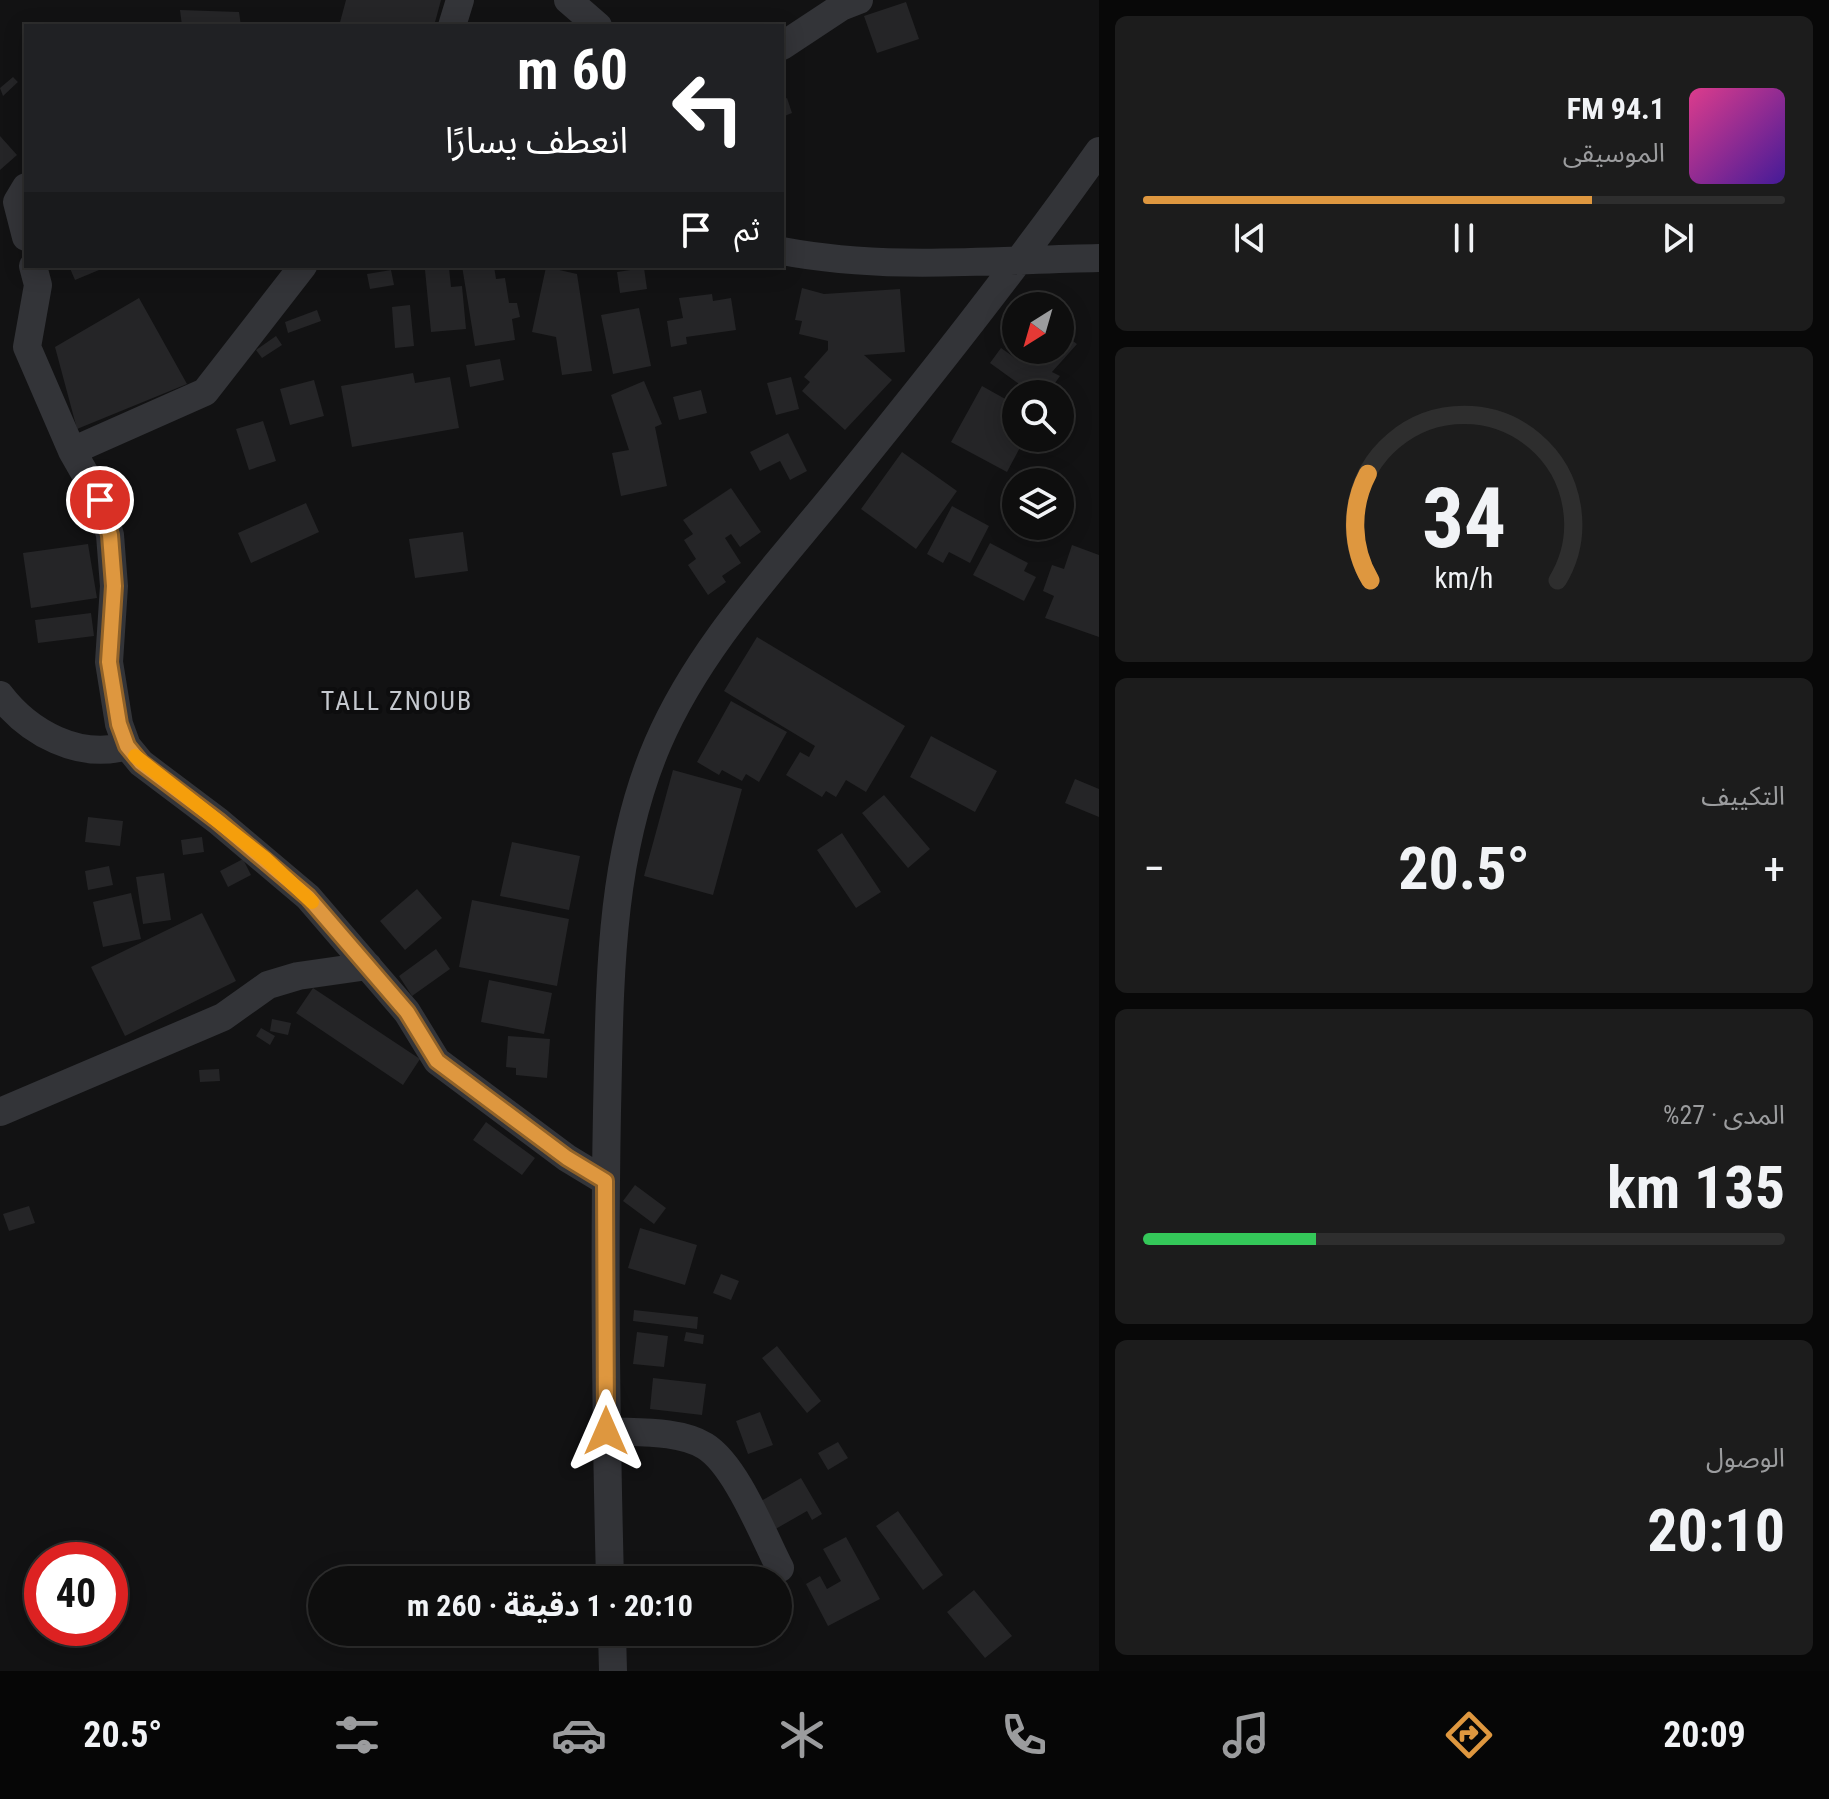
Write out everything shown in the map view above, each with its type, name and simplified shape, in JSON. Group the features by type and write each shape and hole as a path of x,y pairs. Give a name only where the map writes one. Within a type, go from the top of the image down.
{"street":[{"path":"453,24 460,0"},
{"path":"568,0 596,24"},
{"path":"784,45 841,7 859,0"},
{"path":"610,1566 605,1181 615,904 630,824 658,743 719,635 1022,260 1099,151"},
{"path":"24,190 17,202 24,229"},
{"path":"784,251 877,264 931,265 1099,258"},
{"path":"34,268 38,285 27,347 72,451 100,500 110,535 114,586 109,662 119,724 127,746 141,763 266,859 308,897 407,1012 437,1061 567,1158 605,1181"},
{"path":"72,451 205,392 301,268"},
{"path":"0,695 23,720 60,741 106,752 127,746"},
{"path":"0,1112 223,1017 268,985 298,976 368,966"},
{"path":"606,1431 662,1434 703,1445 710,1450 727,1469 779,1566"},
{"path":"612,1646 613,1671"}],"building":[{"path":"346,0 441,0 435,24 340,24"},
{"path":"906,2 919,39 877,53 864,16"},
{"path":"180,10 239,12 241,24 182,24"},
{"path":"13,77 18,82 3,96 0,88"},
{"path":"787,98 792,113 784,116 784,99"},
{"path":"0,136 17,155 0,170"},
{"path":"70,268 99,270 75,280"},
{"path":"449,268 451,287 462,286 466,329 431,332 425,270"},
{"path":"462,268 494,268 496,279 505,278 509,303 517,303 520,317 512,319 515,340 475,346"},
{"path":"546,268 577,274 592,371 562,375 556,337 532,332"},
{"path":"644,268 647,289 620,293 617,272"},
{"path":"391,270 394,285 370,289 367,274"},
{"path":"802,288 824,294 900,289 905,352 864,355 892,380 845,430 802,391 810,382 804,377 828,350 828,341 799,334 802,321 795,320"},
{"path":"712,294 713,301 731,298 736,330 686,337 687,344 671,347 667,321 683,318 679,298"},
{"path":"139,298 187,384 77,429 55,347"},
{"path":"410,305 414,346 395,348 392,307"},
{"path":"639,308 651,366 613,374 601,315"},
{"path":"317,310 321,321 288,333 285,322"},
{"path":"276,336 282,345 262,358 256,350"},
{"path":"1001,348 1002,364 1059,364 1052,372 1060,376 1057,380 1014,380 990,363"},
{"path":"500,359 504,380 470,387 466,365"},
{"path":"413,373 415,383 450,377 459,428 352,447 341,386"},
{"path":"791,377 799,409 776,415 767,383"},
{"path":"314,380 324,416 290,425 280,389"},
{"path":"644,381 662,424 655,427 667,486 621,496 612,453 629,450 611,395"},
{"path":"982,386 1002,397 1002,452 1018,452 1009,468 1002,469 951,442"},
{"path":"701,390 707,413 679,420 673,397"},
{"path":"263,421 276,461 249,470 236,429"},
{"path":"788,433 807,471 790,480 780,461 760,471 750,452"},
{"path":"902,452 957,491 916,549 861,509"},
{"path":"731,488 761,532 740,547 731,534 725,538 741,563 722,576 726,582 708,595 688,565 696,559 684,540 693,534 683,520"},
{"path":"306,503 319,532 251,563 238,533"},
{"path":"952,506 989,526 970,563 949,552 943,563 927,554"},
{"path":"463,532 468,571 415,578 409,539"},
{"path":"990,543 1028,563 1024,571 1036,577 1024,601 973,575"},
{"path":"88,544 97,598 31,608 23,553"},
{"path":"1072,545 1099,555 1099,637 1045,618 1054,596 1043,591 1052,565 1064,569"},
{"path":"91,613 94,636 38,643 35,620"},
{"path":"757,637 905,726 866,792 846,780 836,797 826,791 822,797 786,775 800,752 809,757 815,746 724,691"},
{"path":"731,701 787,732 759,782 746,774 742,781 722,770 719,775 697,762"},
{"path":"931,736 997,771 975,812 910,777"},
{"path":"673,770 742,789 713,895 644,876"},
{"path":"1075,779 1099,789 1099,817 1065,803"},
{"path":"884,795 930,849 908,868 862,813"},
{"path":"88,817 123,821 120,846 85,842"},
{"path":"842,833 881,892 856,908 817,850"},
{"path":"202,837 204,852 183,855 181,840"},
{"path":"512,842 580,856 569,910 500,896"},
{"path":"243,859 251,875 228,887 220,871"},
{"path":"109,866 113,885 88,890 85,871"},
{"path":"164,873 171,920 143,924 136,877"},
{"path":"417,889 442,918 405,950 380,921"},
{"path":"131,893 141,939 103,947 93,902"},
{"path":"472,900 569,919 557,986 459,967"},
{"path":"202,913 236,981 125,1036 91,967"},
{"path":"436,949 450,969 412,996 399,976"},
{"path":"489,980 552,993 544,1034 481,1022"},
{"path":"313,988 420,1059 403,1085 296,1013"},
{"path":"272,1019 291,1023 288,1035 270,1031"},
{"path":"261,1028 275,1036 270,1045 256,1036"},
{"path":"508,1036 550,1039 547,1078 516,1075 516,1068 506,1067"},
{"path":"219,1069 220,1081 200,1082 199,1070"},
{"path":"486,1122 535,1158 522,1175 473,1140"},
{"path":"635,1185 666,1208 654,1224 623,1201"},
{"path":"29,1206 35,1223 9,1231 3,1214"},
{"path":"640,1228 697,1245 685,1285 628,1268"},
{"path":"721,1274 739,1281 731,1300 713,1293"},
{"path":"634,1310 698,1317 697,1329 633,1321"},
{"path":"637,1332 668,1336 664,1367 633,1364"},
{"path":"686,1332 704,1335 703,1344 684,1341"},
{"path":"777,1346 821,1401 807,1413 762,1358"},
{"path":"653,1378 706,1384 702,1415 650,1409"},
{"path":"760,1412 773,1445 748,1454 736,1421"},
{"path":"838,1442 848,1458 828,1470 818,1453"},
{"path":"801,1478 822,1514 812,1520 807,1511 772,1531 756,1504"},
{"path":"898,1511 943,1575 923,1590 876,1526"},
{"path":"846,1537 880,1599 828,1626 806,1584 820,1576 827,1589 841,1581 823,1549"},
{"path":"974,1590 1012,1636 985,1658 947,1612"}],"slow traffic":[{"path":"135,756 266,859 312,902"}],"district":[{"name":"TALL ZNOUB","path":"397,701"}],"route":[{"path":"100,500 110,535 114,586 109,662 119,724 127,746 141,763 266,859 308,897 407,1012 437,1061 567,1158 605,1181 606,1431"}]}
